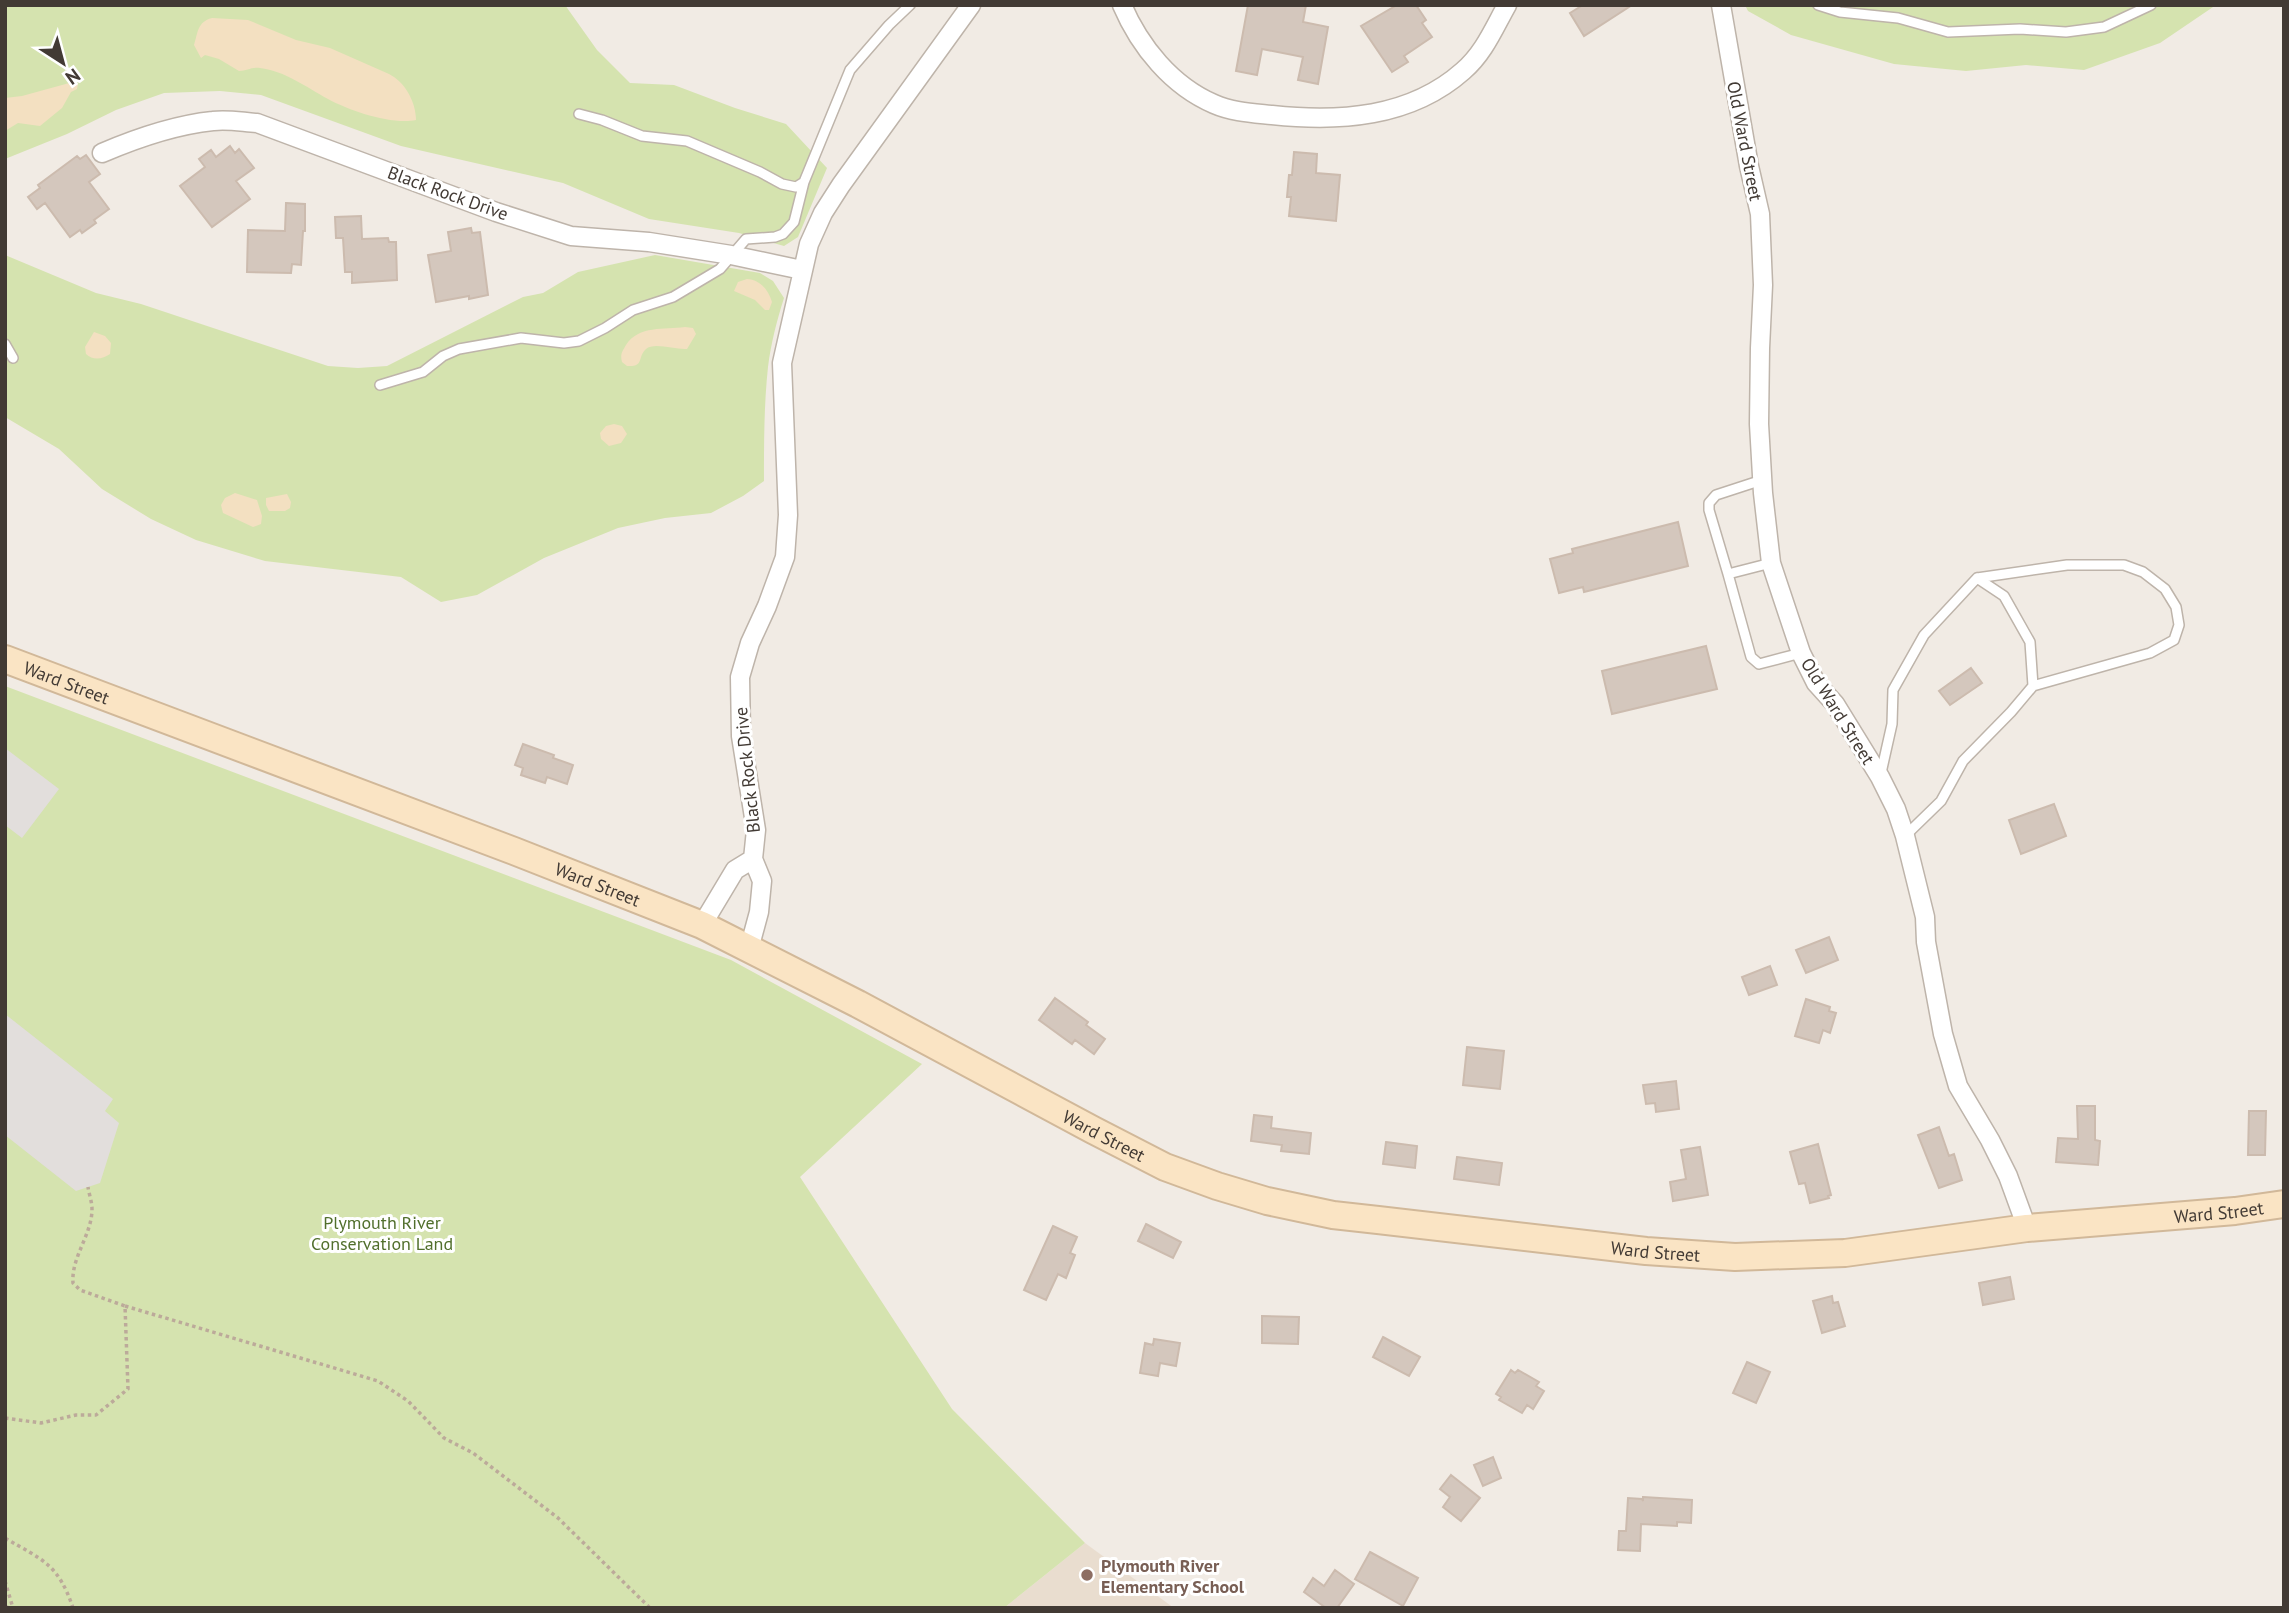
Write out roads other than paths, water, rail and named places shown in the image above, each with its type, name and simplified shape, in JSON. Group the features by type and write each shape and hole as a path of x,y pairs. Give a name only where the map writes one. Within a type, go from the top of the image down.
{"street":[{"name":"Black Rock Drive","path":"749,948 759,912 762,881 752,859 756,830 741,736 740,677 750,643 785,557 788,515 782,363 802,270 823,213 971,5"},
{"path":"1122,5 1145,48 1165,70 1215,105 1309,119 1359,117 1390,111 1422,99 1443,87 1464,70 1484,47 1507,5"},
{"name":"Old Ward Street","path":"1721,5 1760,214 1763,285 1760,360 1762,480 1771,563 1801,653 1816,683 1835,704 1880,777 1896,809 1924,917 1943,1034 1958,1086 2008,1175 2027,1228"},
{"name":"Black Rock Drive","path":"102,153 176,127 215,120 257,123 496,212 571,236 649,242 802,270"},
{"name":"Ward Street","path":"5,659 514,851 702,926 749,948 1165,1167 1267,1201 1333,1215 1646,1251 1735,1256 1845,1253 2027,1228 2235,1211 2284,1204"},
{"name":"Black Rock Drive","path":"702,926 735,870 752,859"}],"lane":[{"path":"380,385 424,372 443,356 459,349 521,338 564,343 579,341 633,310 673,296 720,269 746,239 775,237 788,229 797,214 804,182 850,70 910,5"},
{"path":"1818,5 1840,12 1898,18 1948,32 2020,29 2066,32 2104,27 2151,5"},
{"path":"579,114 642,136 687,141 782,184 796,187 804,182"},
{"path":"5,344 13,358"},
{"path":"1762,480 1716,495 1709,503 1709,510 1751,657 1759,664 1801,653"},
{"path":"1728,574 1771,563"},
{"path":"1880,777 1892,724 1894,690 1924,635 1976,578 2067,565 2124,565 2143,572 2165,589 2176,607 2179,625 2174,640 2151,653 2032,686 2011,712 1963,761 1941,801 1905,836"},
{"path":"1976,578 2004,596 2030,642 2032,686"}],"place":[{"name":"Plymouth River Elementary School","path":"1087,1575"}],"park label":[{"name":"Plymouth River Conservation Land","path":"382,1232"}]}
